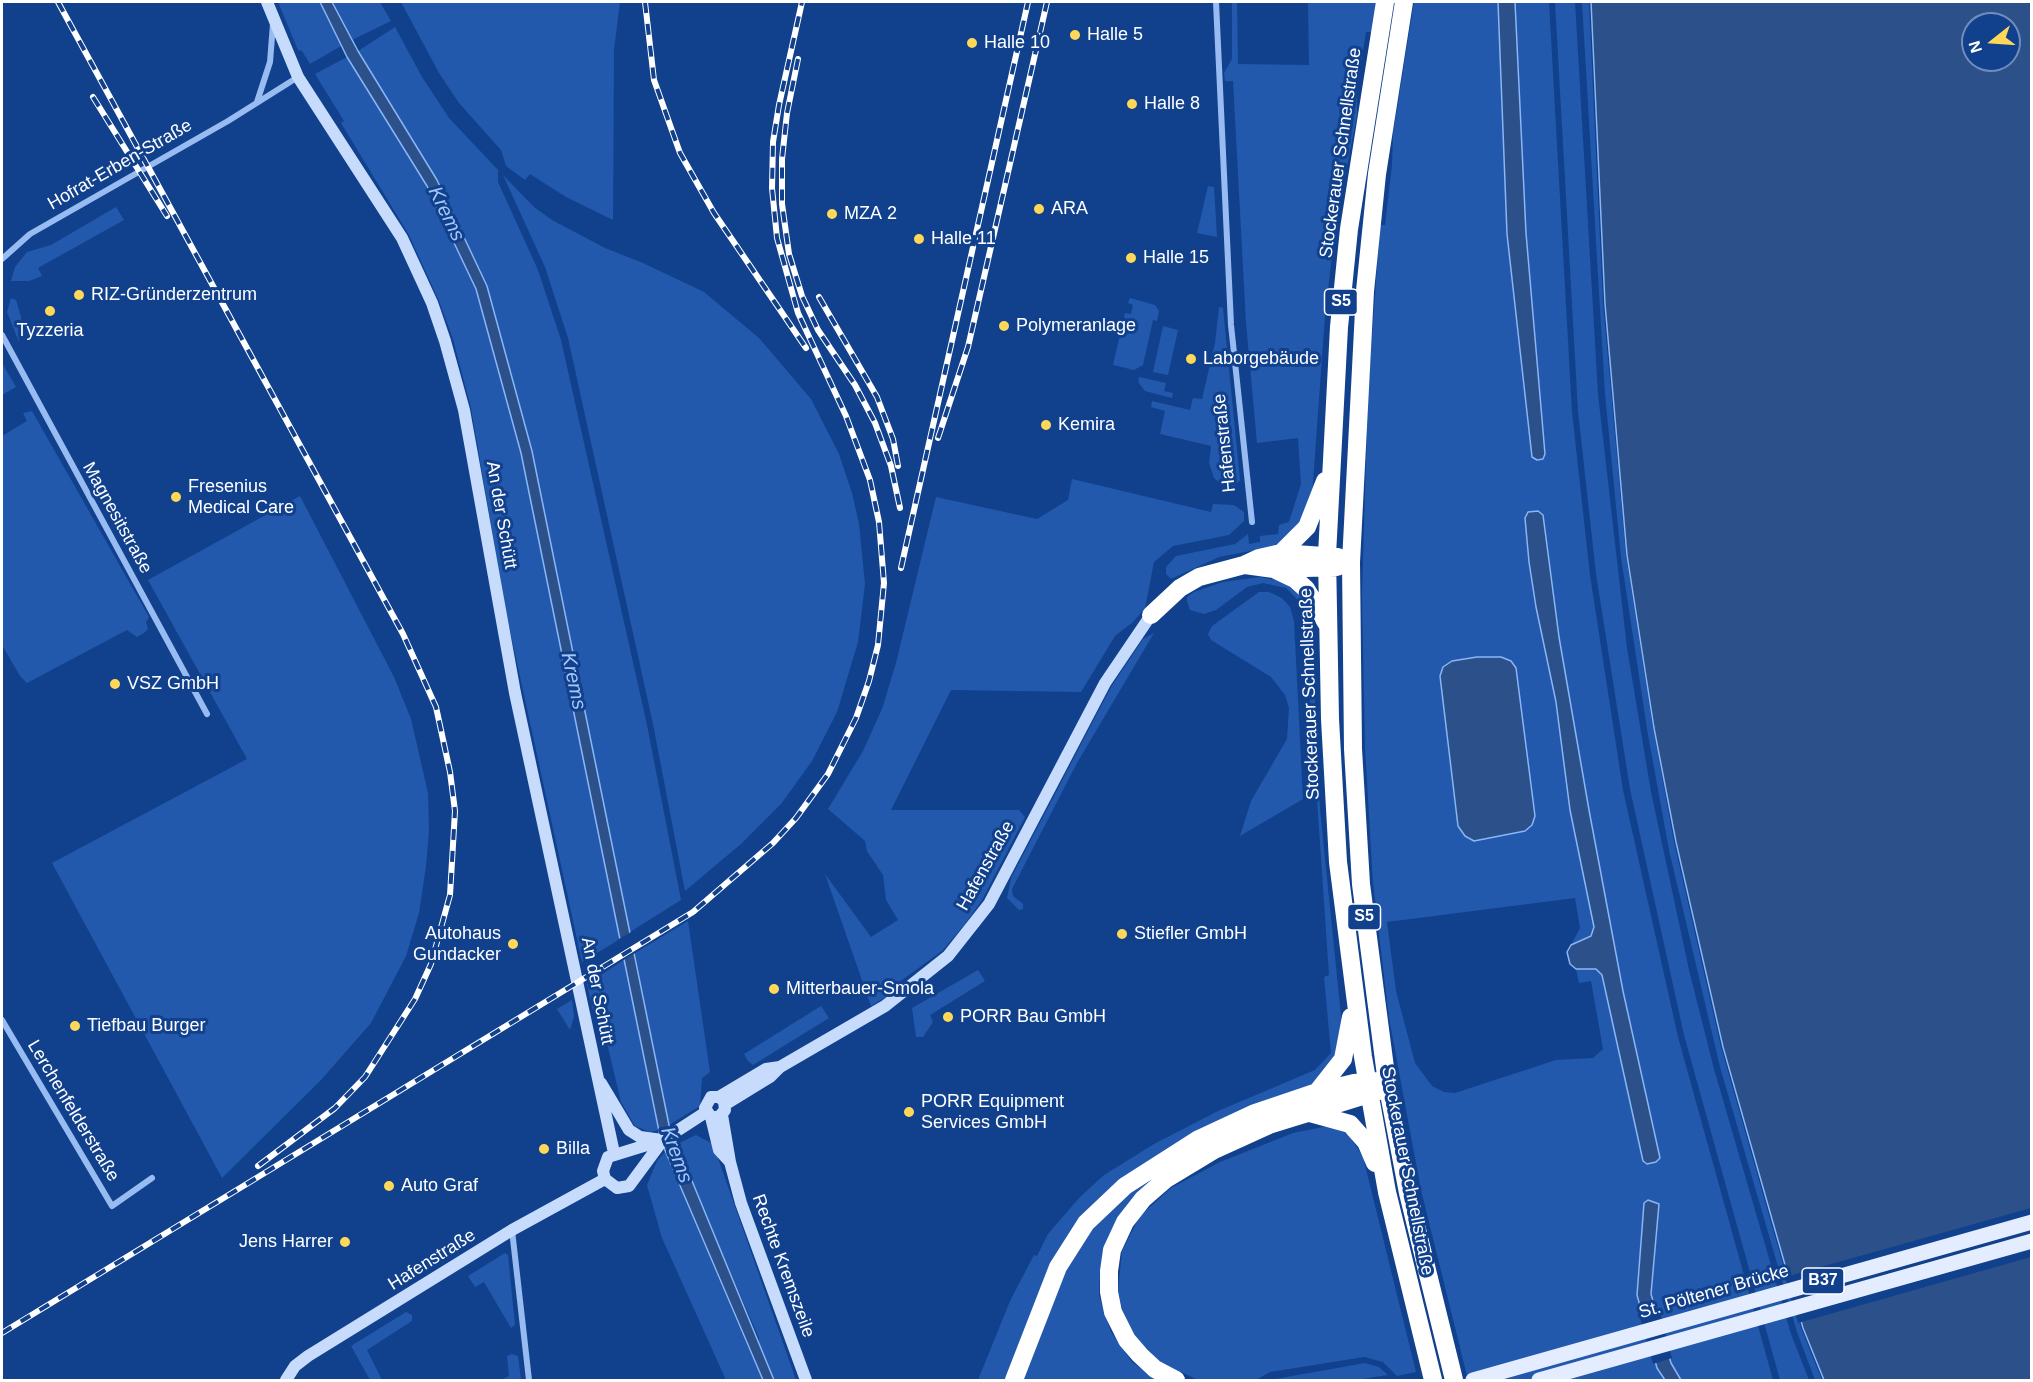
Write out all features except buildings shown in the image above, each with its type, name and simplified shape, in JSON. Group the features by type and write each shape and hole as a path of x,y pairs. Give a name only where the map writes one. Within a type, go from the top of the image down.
{"highway":[{"name":"Stockerauer Schnellstraße","path":"1385,2 1349,229 1339,327 1330,465 1327,625 1338,862 1354,999 1387,1192 1432,1380"},
{"name":"Stockerauer Schnellstraße","path":"1404,2 1370,232 1358,394 1351,562 1356,824 1367,947 1387,1083 1411,1204 1454,1380"},
{"path":"1278,561 1307,527 1330,465"},
{"path":"1278,561 1301,584 1327,625"},
{"path":"1151,615 1180,588 1199,577 1244,565 1278,561 1351,562"},
{"path":"1317,1092 1343,1059 1354,999"},
{"path":"1176,1380 1155,1369 1127,1340 1113,1312 1109,1292 1109,1270 1119,1233 1143,1199 1183,1167 1241,1136 1387,1083"},
{"path":"1014,1380 1058,1267 1086,1223 1103,1205 1148,1170 1197,1140 1255,1113 1317,1092 1368,1088"},
{"path":"1305,1112 1340,1119 1357,1130 1366,1142 1387,1192"}],"main road":[{"name":"St. Pöltener Brücke","path":"1473,1380 2031,1222"},
{"name":"St. Pöltener Brücke","path":"1539,1380 2031,1241"}],"street":[{"name":"An der Schütt","path":"267,2 298,77 369,182 402,238 432,303 448,351 464,410 515,693 614,1153"},
{"name":"Hafenstraße","path":"1216,2 1231,325 1252,522"},
{"path":"257,102 270,62 274,21"},
{"name":"Hofrat-Erben-Straße","path":"2,259 30,234 298,77"},
{"name":"Magnesitstraße","path":"2,335 207,714"},
{"name":"Hafenstraße","path":"614,1153 633,1152 663,1140 770,1077 780,1067 903,994 948,956 989,904 1105,683 1151,615"},
{"name":"Lerchenfelderstraße","path":"2,1020 112,1206 152,1178"},
{"name":"An der Schütt","path":"596,1074 625,1125 633,1134 663,1140"},
{"name":"Rechte Kremszeile","path":"714,1110 719,1150 730,1162 770,1287 806,1380"},
{"name":"Hafenstraße","path":"641,1172 663,1140"},
{"path":"614,1153 604,1164 605,1179 610,1184 623,1188 634,1183 641,1172 633,1152"},
{"name":"Hafenstraße","path":"286,1380 295,1366 308,1356 512,1230 605,1179"},
{"path":"512,1230 529,1380"}],"shaded area":[{"path":"278,2 320,2 341,46 310,64 302,51 298,50"},
{"path":"332,2 380,2 391,21 352,40"},
{"path":"401,2 620,2 614,50 613,220 566,197 530,174 525,180 506,166 501,150 459,103 439,73"},
{"path":"1232,2 1237,2 1238,64 1309,65 1308,2 1377,2 1372,32 1366,32 1357,90 1357,116 1336,221 1325,316 1312,496 1303,523 1277,546 1219,557 1171,579 1166,574 1166,567 1176,556 1235,544 1248,534 1249,544 1260,542 1260,536 1278,534 1279,525 1289,522 1301,484 1298,438 1257,443 1246,323 1233,81 1225,81 1224,73 1232,59"},
{"path":"1414,2 1498,2 1507,234 1532,456 1537,460 1545,454 1526,233 1515,2 1549,2 1572,412 1590,575 1623,790 1678,1037 1773,1380 1681,1380 1671,1363 1651,1295 1657,1368 1665,1380 1468,1380 1421,1190 1389,1018 1373,883 1365,748 1362,594 1368,394 1380,225 1385,225 1393,134","holes":["1543,515 1559,637 1623,991 1660,1158 1643,1161 1607,992 1602,975 1596,969 1576,969 1579,983 1591,981 1603,1049 1593,1058 1556,1060 1455,1093 1444,1092 1432,1086 1415,1063 1396,991 1387,922 1575,898 1580,928 1571,945 1591,935 1594,927 1570,810 1556,702 1529,562 1525,518","1644,1203 1659,1204 1651,1293"]},
{"path":"1555,2 1575,2 1598,394 1627,648 1651,792 1689,970 1714,1069 1791,1334 1809,1380 1780,1380 1684,1035 1630,789 1596,574 1578,411"},
{"path":"1582,2 1589,2 1603,304 1626,555 1653,728 1674,842 1721,1047 1801,1328 1822,1380 1815,1380 1797,1332 1720,1067 1669,850 1647,729 1621,557 1605,394"},
{"path":"395,27 422,77 449,118 498,170 498,182 538,270 561,340 647,725 681,900 630,932 532,451 487,286 437,180 358,51"},
{"path":"347,57 427,186 476,289 521,453 620,939 582,962 506,612 471,408 453,339 439,301 409,235 341,123 344,121 315,74"},
{"path":"503,175 534,207 552,220 605,248 704,292 759,338 811,399 839,454 852,493 859,524 865,584 858,642 837,712 812,761 781,804 741,844 685,891 653,724 568,338 545,267"},
{"path":"1208,186 1214,187 1217,237 1197,233"},
{"path":"116,207 124,220 38,268 42,276 29,281 11,281 15,267 27,252 51,245"},
{"path":"11,298 16,300 21,317 19,342 7,312"},
{"path":"1130,298 1155,305 1159,311 1157,321 1153,320 1143,365 1134,370 1113,365 1125,313 1131,314 1133,305 1128,303"},
{"path":"1219,307 1223,308 1240,480 1233,488 1223,486 1214,478 1209,463 1211,446 1160,434 1165,411 1151,407 1152,401 1190,410 1193,398 1202,399 1215,343"},
{"path":"1163,326 1178,330 1168,375 1153,372"},
{"path":"2,363 16,387 2,395"},
{"path":"1139,377 1166,383 1164,391 1173,393 1172,398 1145,391 1138,382"},
{"path":"32,411 149,617 146,622 148,629 137,637 127,630 27,683 20,676 2,645 2,436 27,421 23,413"},
{"path":"1072,479 1211,512 1213,504 1234,505 1244,512 1244,521 1229,535 1173,546 1154,562 1145,608 1133,622 1115,636 1081,692 951,690 891,810 1019,810 1025,817 982,900 965,924 942,951 891,988 889,995 871,1006 825,874 871,937 898,920 886,900 883,875 867,851 865,841 828,809 863,751 882,709 896,663 936,497 1037,519 1068,500"},
{"path":"300,496 394,677 411,719 428,793 429,830 426,866 419,913 406,956 371,1023 321,1080 222,1178 52,863 247,759 148,580"},
{"path":"1260,577 1281,581 1297,588 1308,606 1311,619 1320,809 1342,1026 1339,1052 1322,1079 1099,1201 1008,1380 978,1380 1010,1301 1034,1255 1037,1256 1048,1234 1079,1198 1104,1175 1154,1144 1218,1111 1315,1070 1331,1053 1324,977 1329,975 1304,610 1286,588 1263,583 1247,587 1216,610 1204,614 1190,610 1187,601 1187,597 1194,592 1223,582"},
{"path":"1259,592 1269,592 1282,598 1290,607 1294,621 1303,799 1240,836 1251,801 1287,739 1289,708 1285,695 1271,677 1211,640 1208,634 1212,626"},
{"path":"1154,633 1077,763 1012,889 1013,896 1023,904 1023,909 1019,910 1007,898 1011,878 1111,687 1143,639"},
{"path":"688,921 710,1072 702,1078 700,1106 669,1125 635,953"},
{"path":"624,960 658,1130 650,1132 635,1126 621,1102 608,1047 596,1024 587,984"},
{"path":"978,970 985,981 930,1015 933,1022 923,1037 916,1037 912,1008"},
{"path":"572,1000 574,1017 570,1030 557,1009"},
{"path":"821,1006 829,1018 753,1065 748,1061 744,1054"},
{"path":"1328,1126 1343,1131 1351,1138 1363,1157 1416,1372 1397,1376 1383,1362 1364,1357 1270,1372 1256,1380 1198,1380 1160,1362 1134,1335 1122,1309 1118,1291 1122,1251 1140,1216 1171,1188 1220,1162 1293,1133"},
{"path":"696,1135 713,1144 796,1380 774,1380 759,1346 759,1338 675,1145"},
{"path":"665,1152 763,1380 726,1380 662,1238 647,1185 657,1161"},
{"path":"1161,1172 1137,1193 1117,1218 1104,1248 1099,1295 1111,1332 1132,1362 1157,1380 1020,1380 1053,1292 1091,1227 1129,1191"},
{"path":"505,1253 508,1255 515,1325 511,1328 484,1282 475,1287 468,1276"},
{"path":"406,1312 412,1315 412,1321 367,1350 382,1380 370,1380 351,1346"},
{"path":"512,1354 518,1356 521,1380 501,1380 509,1376 507,1356"},
{"path":"1365,1363 1379,1367 1388,1375 1355,1380 1270,1380"}],"water":[{"name":"Krems","path":"320,2 332,2 358,51 437,180 487,286 532,451 669,1125 774,1380 763,1380 661,1141 521,453 476,289 427,186 347,57"},
{"path":"1498,2 1515,2 1526,233 1545,454 1543,459 1537,460 1532,457 1507,234"},
{"path":"1591,2 2031,2 2031,1380 1824,1380 1803,1328 1723,1047 1676,842 1654,728 1627,555 1605,304"},
{"path":"1538,511 1543,515 1559,637 1623,991 1660,1158 1656,1162 1647,1164 1643,1161 1602,975 1596,969 1576,969 1570,964 1567,952 1571,945 1591,936 1594,927 1570,810 1556,702 1529,562 1525,518 1528,512"},
{"path":"1477,657 1501,657 1511,661 1516,668 1535,816 1532,825 1525,831 1474,841 1465,836 1458,826 1440,676 1443,667 1452,661"},
{"path":"1648,1200 1659,1204 1651,1294 1671,1363 1681,1380 1665,1380 1657,1368 1637,1295 1644,1203"}],"pier":[{"path":"633,931 637,952 622,961 617,940"},
{"path":"2031,1208 2031,1257 1798,1323 1785,1277"},
{"path":"1660,1312 1672,1358 1653,1364 1640,1318"}],"railway":[{"path":"58,2 403,634 436,707 450,772 455,811 450,895 431,964 415,999 365,1077 335,1108 258,1166"},
{"path":"645,2 654,80 680,153 714,213 806,348"},
{"path":"2,1333 693,912 773,843 796,818 828,774 856,718 869,681 878,645 884,583 879,522 870,480 846,416 798,313 777,238 772,188 773,142 802,2"},
{"path":"901,568 1028,2"},
{"path":"938,438 968,347 1047,2"},
{"path":"798,59 787,113 782,159 782,204 789,254 802,296 818,330 855,385 875,423 891,466 900,508"},
{"path":"93,97 167,216"},
{"path":"819,297 877,397 893,439 898,466"}],"place":[{"name":"Halle 5","path":"1075,35"},
{"name":"Halle 10","path":"972,43"},
{"name":"Halle 8","path":"1132,104"},
{"name":"ARA","path":"1039,209"},
{"name":"MZA 2","path":"832,214"},
{"name":"Halle 11","path":"919,239"},
{"name":"Halle 15","path":"1131,258"},
{"name":"RIZ-Gründerzentrum","path":"79,295"},
{"name":"Tyzzeria","path":"50,311"},
{"name":"Polymeranlage","path":"1004,326"},
{"name":"Laborgebäude","path":"1191,359"},
{"name":"Kemira","path":"1046,425"},
{"name":"Fresenius Medical Care","path":"176,497"},
{"name":"VSZ GmbH","path":"115,684"},
{"name":"Stiefler GmbH","path":"1122,934"},
{"name":"Autohaus Gundacker","path":"513,944"},
{"name":"Mitterbauer-Smola","path":"774,989"},
{"name":"PORR Bau GmbH","path":"948,1017"},
{"name":"Tiefbau Burger","path":"75,1026"},
{"name":"PORR Equipment Services GmbH","path":"909,1112"},
{"name":"Billa","path":"544,1149"},
{"name":"Auto Graf","path":"389,1186"},
{"name":"Jens Harrer","path":"345,1242"}]}
